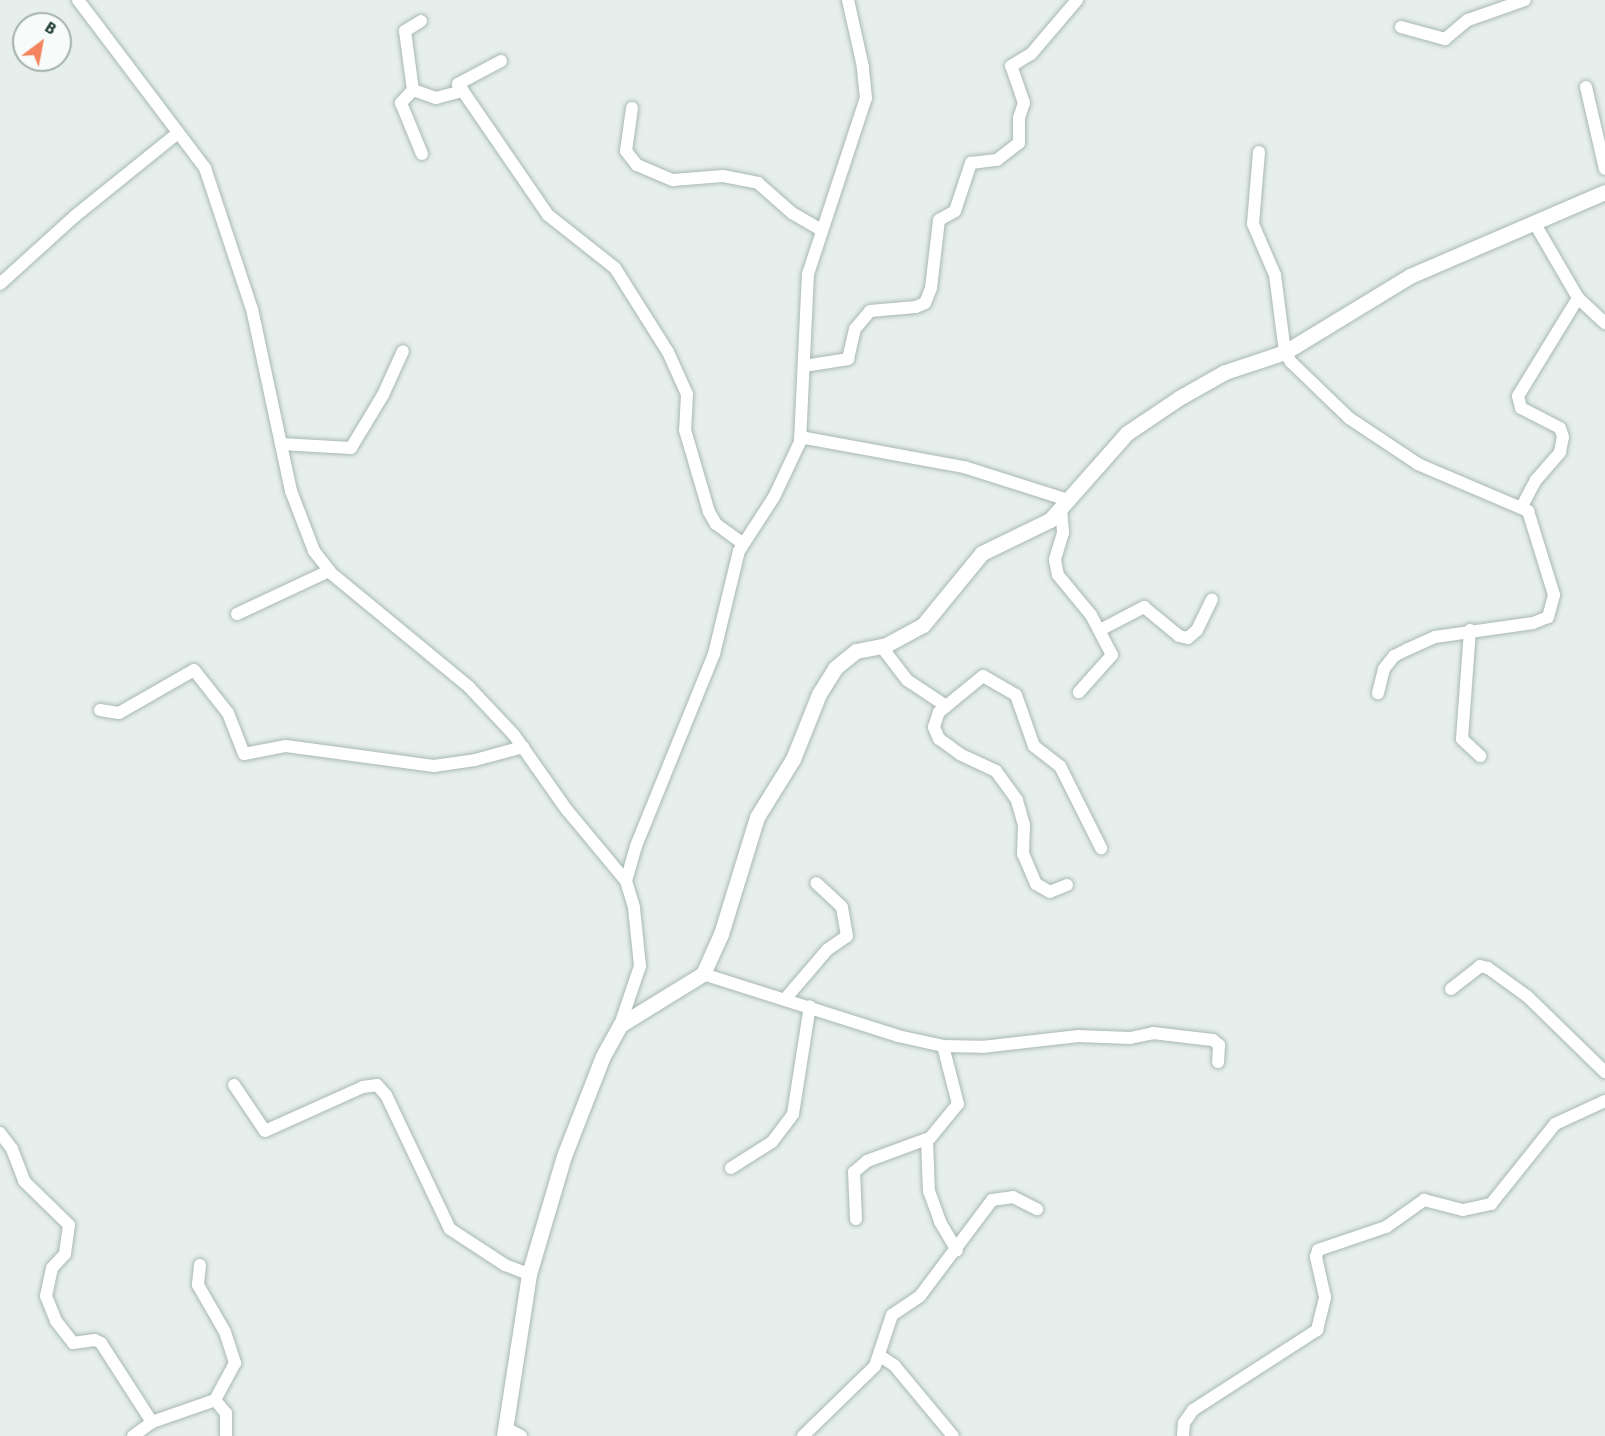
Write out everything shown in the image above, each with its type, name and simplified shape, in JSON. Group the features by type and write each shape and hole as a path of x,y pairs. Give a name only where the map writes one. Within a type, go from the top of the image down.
{"street":[{"path":"78,0 205,168 252,309 281,444 303,529 329,571 461,679 523,747 567,810 626,881 634,908 640,966 620,1025 564,1156 529,1274 505,1432 521,1436"},
{"path":"626,881 636,846 714,654 742,543 774,497 800,437 807,281 866,98 848,0"},
{"path":"804,366 848,359 855,329 870,311 916,307 925,303 931,288 939,220 955,211 971,163 997,160 1019,143 1019,118 1024,103 1011,66 1032,54 1077,0"},
{"path":"1401,27 1445,39 1468,20 1525,0"},
{"path":"413,90 405,32 421,21"},
{"path":"501,61 459,80 463,91 548,215 615,268 668,352 687,394 685,430 709,512 716,524 742,543"},
{"path":"1586,87 1605,169"},
{"path":"413,90 436,98 463,91"},
{"path":"413,90 403,97 401,104 422,154"},
{"path":"632,108 626,151 637,165 673,180 723,176 758,183 792,213 822,230"},
{"path":"0,284 75,216 178,133"},
{"path":"1259,152 1253,224 1275,275 1285,352 1301,374 1366,430 1429,470 1521,508 1530,516 1554,595 1552,611 1533,623 1470,630 1425,640 1394,657 1384,669 1378,693"},
{"path":"620,1025 703,974 733,900 752,828 793,759 819,694 844,659 864,648 881,646 916,630 933,616 982,553 1050,520 1132,430 1207,380 1285,352 1410,276 1605,192"},
{"path":"1535,224 1578,298 1605,323"},
{"path":"1521,508 1536,480 1560,452 1563,437 1560,428 1521,408 1518,396 1578,298"},
{"path":"281,444 351,448 383,395 402,351"},
{"path":"800,437 964,467 1065,505"},
{"path":"1065,505 1063,533 1056,568 1100,630 1112,655 1079,692"},
{"path":"237,614 329,571"},
{"path":"1100,630 1144,607 1179,636 1188,638 1197,630 1212,599"},
{"path":"1470,630 1462,739 1480,756"},
{"path":"881,646 907,680 946,706"},
{"path":"100,710 119,713 194,670 228,713 244,754 286,746 434,766 475,760 523,747"},
{"path":"1067,885 1050,892 1036,884 1023,854 1024,825 1017,800 996,771 960,754 939,739 934,727 936,717 946,706 983,676 1016,695 1034,746 1060,766 1101,848"},
{"path":"786,998 827,950 847,936 842,908 816,883"},
{"path":"1451,989 1480,966 1488,968 1527,996 1605,1072"},
{"path":"703,974 786,998 898,1036 943,1046 982,1047 1078,1036 1130,1038 1153,1033 1214,1040 1219,1045 1218,1062"},
{"path":"731,1168 772,1142 793,1114 810,1006"},
{"path":"856,1219 854,1172 877,1157 927,1140 958,1104 943,1046"},
{"path":"234,1085 265,1131 363,1087 376,1085 386,1095 430,1195 450,1229 505,1264 529,1274"},
{"path":"1183,1436 1184,1423 1192,1410 1317,1330 1325,1290 1316,1257 1318,1250 1386,1227 1424,1200 1463,1210 1491,1204 1555,1124 1605,1101"},
{"path":"0,1133 12,1149 24,1180 69,1225 65,1254 52,1268 46,1296 56,1321 73,1343 95,1340 101,1343 152,1422"},
{"path":"927,1140 929,1191 940,1221 957,1250"},
{"path":"803,1436 880,1356 881,1338 892,1315 916,1300 998,1196 1013,1197 1036,1209"},
{"path":"133,1436 152,1422 215,1400 235,1363 223,1328 198,1285 200,1265"},
{"path":"880,1356 894,1365 953,1436"},
{"path":"215,1400 226,1413 226,1436"}]}
